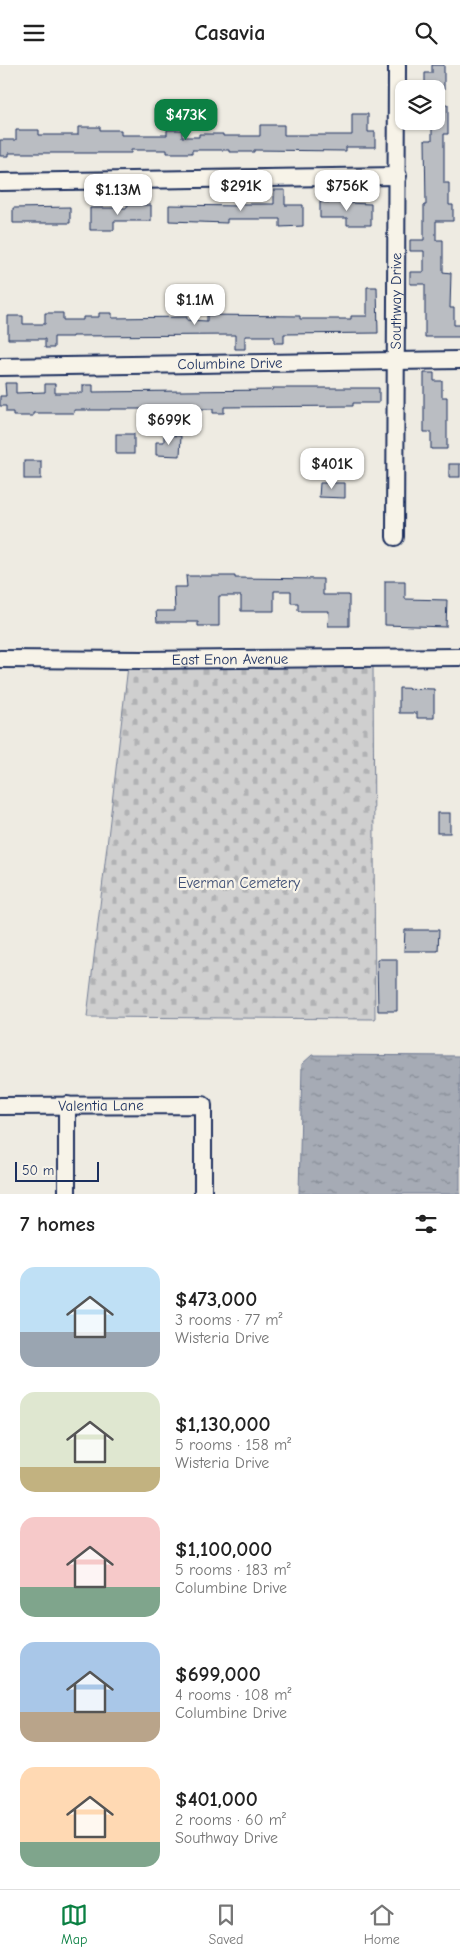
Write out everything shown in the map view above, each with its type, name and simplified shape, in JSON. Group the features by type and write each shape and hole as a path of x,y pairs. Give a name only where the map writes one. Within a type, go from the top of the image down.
{"street":[{"name":"Southway Drive","path":"395,537 397,65"},
{"path":"0,182 398,176"},
{"name":"Columbine Drive","path":"0,367 460,360"},
{"name":"East Enon Avenue","path":"0,659 143,660 460,657"},
{"path":"67,1105 67,1194"},
{"name":"Valentia Lane","path":"0,1106 203,1105 203,1194"}],"green space":[{"name":"Everman Cemetery","path":"373,665 375,1019 87,1017 128,666"}],"water":[{"path":"312,1055 460,1056 460,1194 299,1194 302,1064"}],"building":[{"path":"432,65 444,65 444,80 425,80 425,73 432,73"},
{"path":"445,105 448,105 448,134 444,134 444,183 449,183 449,205 453,205 453,221 436,221 436,240 443,240 443,272 451,273 450,308 454,308 454,325 460,325 460,337 425,337 425,284 410,284 410,272 424,272 424,251 410,251 410,240 424,240 424,205 426,205 425,140 432,140 432,130 445,130"},
{"path":"352,114 368,114 368,132 375,132 375,147 346,147 346,151 254,150 254,152 229,152 229,150 192,150 192,153 167,153 167,150 131,150 131,153 9,153 9,156 0,156 0,140 16,140 16,130 39,130 39,135 78,135 78,127 100,127 100,130 121,130 121,135 167,135 167,130 182,130 182,137 199,137 199,134 260,136 260,125 284,125 284,135 352,135"},
{"path":"274,190 285,190 285,205 303,205 303,226 280,227 280,219 227,219 227,223 169,221 169,205 240,206 240,204 274,204"},
{"path":"320,202 371,204 371,225 347,225 347,218 320,218"},
{"path":"127,205 151,205 151,221 114,221 114,230 90,230 90,208 127,208"},
{"path":"70,207 70,223 13,223 13,208"},
{"path":"367,287 377,287 378,333 284,334 284,343 274,343 274,336 245,336 245,349 235,349 235,335 54,337 54,348 45,348 45,339 8,339 8,316 23,316 23,324 45,324 45,313 63,313 63,320 83,320 83,317 99,317 99,313 112,313 112,318 187,317 187,320 207,321 207,315 300,316 300,319 351,319 351,316 367,316"},
{"path":"424,373 434,373 434,381 442,381 442,397 447,397 447,449 431,449 431,432 424,432"},
{"path":"5,383 16,383 16,393 45,392 45,384 55,384 55,393 83,393 83,385 93,385 93,392 379,388 379,403 353,403 353,406 224,407 224,413 213,413 213,409 110,409 74,410 74,413 33,413 33,416 13,416 13,412 6,412 6,406 0,406 0,396 6,396"},
{"path":"116,434 134,434 134,454 116,454"},
{"path":"164,435 181,436 180,456 156,455 156,442 164,442"},
{"path":"24,461 41,461 41,479 24,479"},
{"path":"449,464 460,464 460,477 449,477"},
{"path":"320,483 345,483 345,498 319,497"},
{"path":"186,576 323,579 323,595 349,595 349,626 328,626 329,611 298,611 298,603 291,603 291,591 274,591 274,611 241,611 241,596 219,596 219,626 198,626 198,622 157,622 156,611 175,611 174,587 187,587"},
{"path":"385,581 405,581 405,599 447,600 446,627 385,625"},
{"path":"399,688 434,689 434,718 417,718 417,713 399,713"},
{"path":"437,813 450,813 450,833 437,833"},
{"path":"405,930 439,930 438,951 404,951"},
{"path":"377,959 397,959 397,1011 378,1011"}]}
